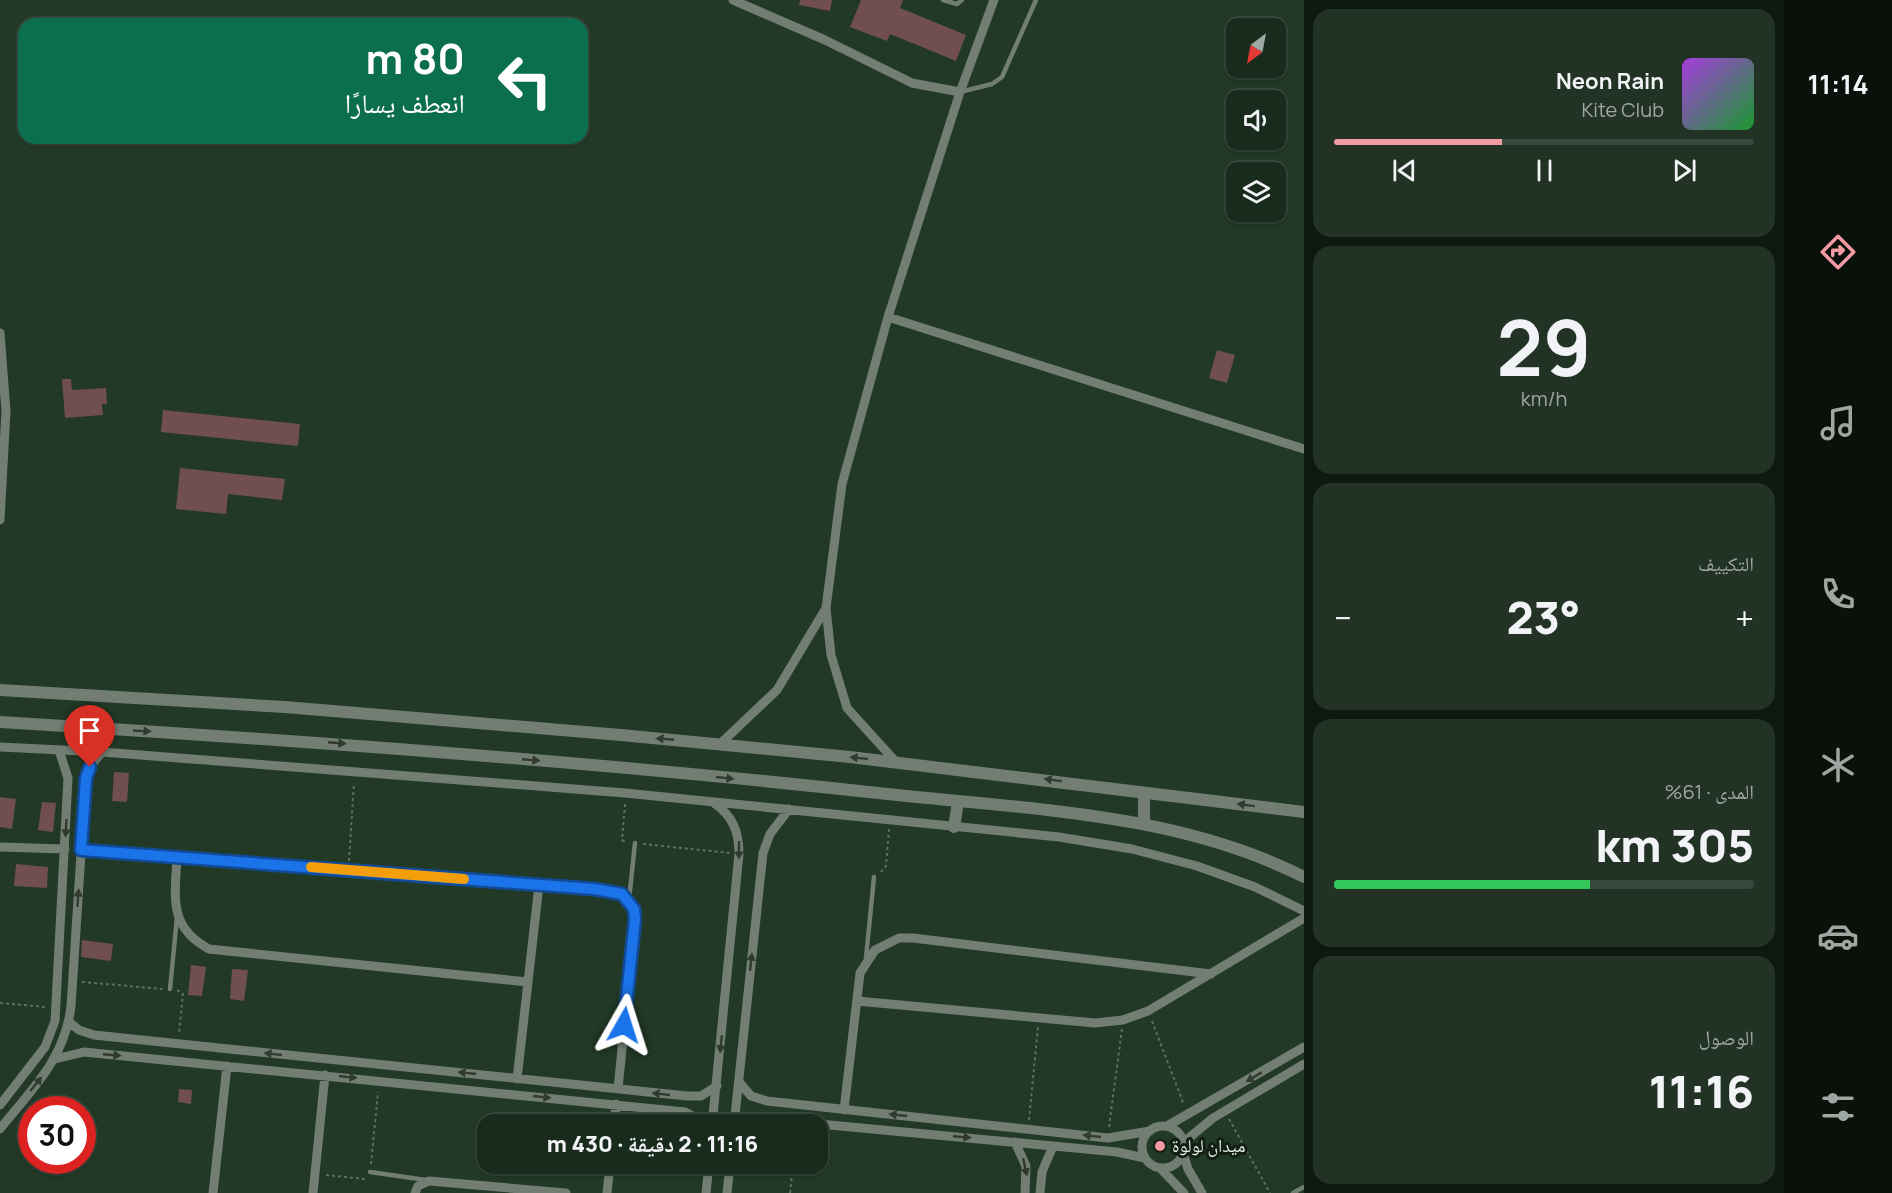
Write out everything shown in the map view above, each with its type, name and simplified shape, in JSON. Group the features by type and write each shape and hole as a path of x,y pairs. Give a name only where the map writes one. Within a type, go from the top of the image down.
{"street":[{"path":"733,0 762,11 912,83 960,92"},
{"path":"762,11 765,0"},
{"path":"896,762 847,708 831,655 826,608 842,484 888,317 960,92 992,1"},
{"path":"888,317 1304,449"},
{"path":"0,333 6,411 0,520"},
{"path":"720,744 777,690 826,608"},
{"path":"0,690 285,707 720,744 896,762 1304,812"},
{"path":"0,722 286,739 607,766 958,802 1144,824 1236,847 1304,877"},
{"path":"0,747 102,752 626,793 1059,837 1132,849 1197,866 1255,887 1304,911"},
{"path":"12,1114 0,1105 45,1047 57,1008 68,788 66,765 59,750"},
{"path":"0,1129 55,1059 69,1022 85,789 88,772 102,752"},
{"path":"68,788 85,789"},
{"path":"1144,793 1144,824"},
{"path":"712,802 722,808 735,827 739,854 713,1114"},
{"path":"954,826 958,802"},
{"path":"737,1114 763,853 770,834 789,809"},
{"path":"0,847 65,849"},
{"path":"81,850 612,890 629,900 635,919 618,1089"},
{"path":"177,857 175,901 177,916 184,930 195,942 209,949 528,982"},
{"path":"517,1079 539,885"},
{"path":"857,1001 1095,1023 1123,1020 1148,1011 1304,918"},
{"path":"844,1110 860,973 866,961 886,943 913,938 1211,974"},
{"path":"59,979 73,981"},
{"path":"69,1022 89,1034 687,1096 707,1093 717,1086"},
{"path":"739,1082 759,1100 1108,1138 1167,1126 1188,1116 1304,1047"},
{"path":"55,1059 84,1052 616,1104 689,1114"},
{"path":"1184,1142 1199,1128 1224,1111 1304,1064"},
{"path":"213,1193 227,1066"},
{"path":"313,1193 325,1075"},
{"path":"685,1112 687,1096"},
{"path":"615,1114 616,1104"},
{"path":"828,1125 1117,1152 1145,1158 1160,1168 1184,1193"},
{"path":"1167,1126 1178,1131 1184,1142 1183,1153 1188,1170 1202,1193"},
{"path":"1145,1158 1143,1141 1150,1131"},
{"path":"1015,1142 1026,1166 1025,1193"},
{"path":"1040,1193 1042,1172 1053,1146"},
{"path":"1160,1168 1172,1167 1183,1153"},
{"path":"607,1193 609,1174"},
{"path":"706,1193 708,1174"},
{"path":"727,1193 729,1174"},
{"path":"415,1193 418,1186 429,1180 512,1190 566,1193"}],"lane":[{"path":"943,0 957,4 962,0"},
{"path":"960,92 992,84 1002,76 1036,0"},
{"path":"629,900 635,843"},
{"path":"866,961 874,877"},
{"path":"170,989 177,916"},
{"path":"370,1172 429,1180"},
{"path":"1293,1193 1304,1187"}],"path":[{"path":"348,870 354,771"},
{"path":"626,793 621,840 739,854"},
{"path":"874,877 886,867 890,820"},
{"path":"73,981 180,990 183,994 178,1044"},
{"path":"0,1003 57,1008"},
{"path":"1148,1011 1188,1116"},
{"path":"1028,1129 1039,1018"},
{"path":"1108,1138 1123,1020"},
{"path":"315,1173 366,1179 370,1172 379,1080"},
{"path":"1224,1111 1270,1193"},
{"path":"790,1193 792,1174"}],"building":[{"path":"800,0 832,0 830,11 799,5"},
{"path":"861,0 903,0 900,8 966,35 956,61 890,34 887,41 850,27"},
{"path":"1217,350 1235,355 1227,383 1209,378"},
{"path":"62,379 71,379 72,390 106,388 107,404 102,404 103,415 65,418"},
{"path":"163,410 300,424 298,446 161,432"},
{"path":"180,468 285,479 282,500 228,494 226,514 176,509"},
{"path":"114,772 129,773 127,802 112,801"},
{"path":"0,797 16,799 12,829 0,827"},
{"path":"42,802 56,803 53,832 38,830"},
{"path":"16,864 48,867 47,888 14,886"},
{"path":"82,940 113,944 111,961 81,957"},
{"path":"191,965 206,967 202,996 188,995"},
{"path":"232,969 248,970 244,1001 230,999"},
{"path":"179,1089 192,1090 191,1104 178,1102"}],"slow traffic":[{"path":"311,867 464,879"}],"place":[{"name":"ميدان لولوة","path":"1160,1146"}],"route":[{"path":"90,767 86,778 81,850 612,890 622,894 634,909 635,919 624,1025"}]}
